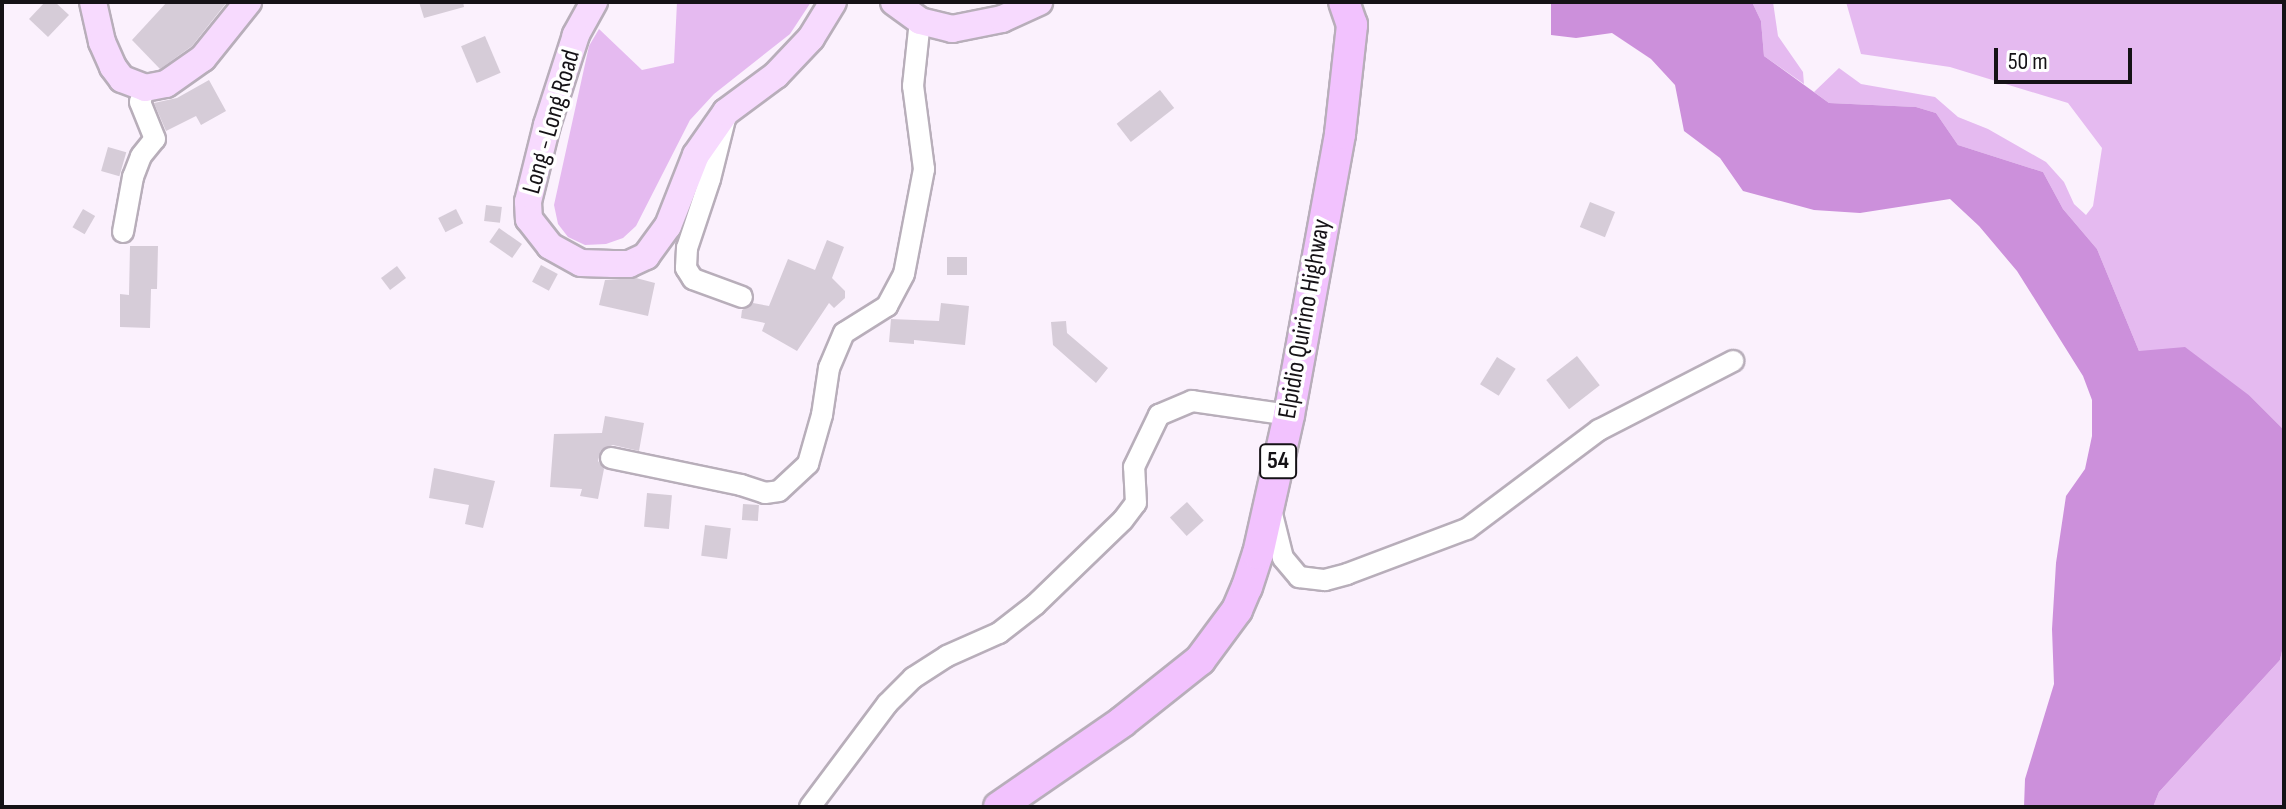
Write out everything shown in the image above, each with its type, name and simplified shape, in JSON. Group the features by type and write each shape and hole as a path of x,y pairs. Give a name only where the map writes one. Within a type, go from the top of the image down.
{"highway":[{"name":"Elpidio Quirino Highway","path":"999,807 1144,706 1200,660 1231,619 1247,587 1258,554 1289,415 1346,95 1352,25 1344,2"}],"main road":[{"path":"93,2 102,42 113,67 122,79 145,88 166,84 203,58 248,2"},
{"name":"Long - Long Road","path":"594,2 576,35 547,125 528,202 529,219 550,246 581,263 629,264 646,256 668,226 696,155 726,112 776,75 811,38 833,2"},
{"path":"894,2 920,21 952,29 972,27 1039,2"}],"street":[{"path":"611,458 765,493 779,491 808,464 822,415 829,368 844,333 887,306 904,274 924,169 913,86 920,21"},
{"path":"123,232 133,177 141,156 155,139 140,102 145,88"},
{"path":"726,112 710,179 687,248 686,268 693,279 742,297"},
{"path":"1269,500 1277,542 1291,569 1311,581 1347,574 1467,529 1599,430 1733,361"},
{"path":"810,807 887,704 913,678 947,656 999,633 1035,605 1123,520 1136,503 1134,467 1159,415 1192,401 1289,415"}],"shaded area":[{"path":"677,2 811,2 790,34 714,94 690,120 636,226 623,238 606,244 585,245 568,237 558,224 554,205 589,46 599,29 642,70 674,63"},
{"path":"1551,2 1752,2 1761,21 1764,56 1829,103 1916,107 1936,113 1958,145 2043,172 2063,209 2097,249 2139,351 2185,347 2250,396 2284,430 2284,642 2280,660 2159,792 2153,807 2024,807 2025,779 2054,684 2052,629 2056,563 2066,496 2085,469 2092,436 2092,400 2083,376 2017,271 1979,226 1950,199 1860,213 1814,210 1743,191 1720,158 1684,131 1675,85 1651,59 1612,33 1576,38 1551,35"},
{"path":"1752,2 1773,2 1778,36 1803,72 1804,84 1764,56 1761,21"},
{"path":"1846,2 2284,2 2284,430 2250,396 2139,351 2097,249 2063,209 2043,172 1958,145 1936,113 1916,107 1829,103 1814,92 1839,68 1861,84 1935,97 1958,117 1988,129 2046,162 2064,182 2074,204 2086,215 2093,206 2102,148 2068,103 1950,67 1861,54"},
{"path":"2284,642 2284,807 2153,807 2159,792 2280,660"}],"building":[{"path":"45,2 55,2 69,15 48,37 29,19"},
{"path":"167,2 227,2 192,46 160,69 132,40"},
{"path":"419,2 463,2 464,7 424,18"},
{"path":"485,36 501,73 477,83 461,46"},
{"path":"209,80 226,111 201,125 196,116 166,131 154,103 177,98"},
{"path":"1160,90 1174,108 1131,142 1117,124"},
{"path":"108,147 126,152 119,176 101,171"},
{"path":"1590,202 1615,212 1605,237 1580,227"},
{"path":"486,205 502,207 500,223 484,221"},
{"path":"83,209 95,216 85,234 72,227"},
{"path":"456,209 463,223 445,232 438,218"},
{"path":"499,228 522,244 512,258 489,242"},
{"path":"827,240 844,247 832,278 845,291 845,298 834,308 829,303 797,351 762,331 765,323 741,318 742,310 753,303 769,306 788,259 815,270"},
{"path":"130,246 158,246 157,289 151,289 150,328 120,327 120,294 129,295"},
{"path":"947,257 967,257 967,275 947,275"},
{"path":"541,265 558,274 549,291 532,282"},
{"path":"397,266 406,278 390,290 381,278"},
{"path":"636,278 655,283 648,316 599,305 605,280"},
{"path":"941,303 969,306 965,345 914,340 914,344 889,342 891,319 939,321"},
{"path":"1066,321 1067,333 1108,368 1096,383 1053,345 1051,322"},
{"path":"1577,356 1600,385 1569,409 1546,380"},
{"path":"1497,357 1516,369 1499,396 1480,384"},
{"path":"605,416 644,423 639,451 613,445 601,450 598,461 604,469 598,499 580,496 582,489 550,487 554,434 602,433"},
{"path":"434,468 495,481 483,528 465,524 469,505 429,498"},
{"path":"647,493 672,495 669,529 644,527"},
{"path":"1187,502 1204,521 1187,536 1170,517"},
{"path":"743,504 759,505 758,521 742,520"},
{"path":"705,525 731,528 727,559 701,556"}]}
